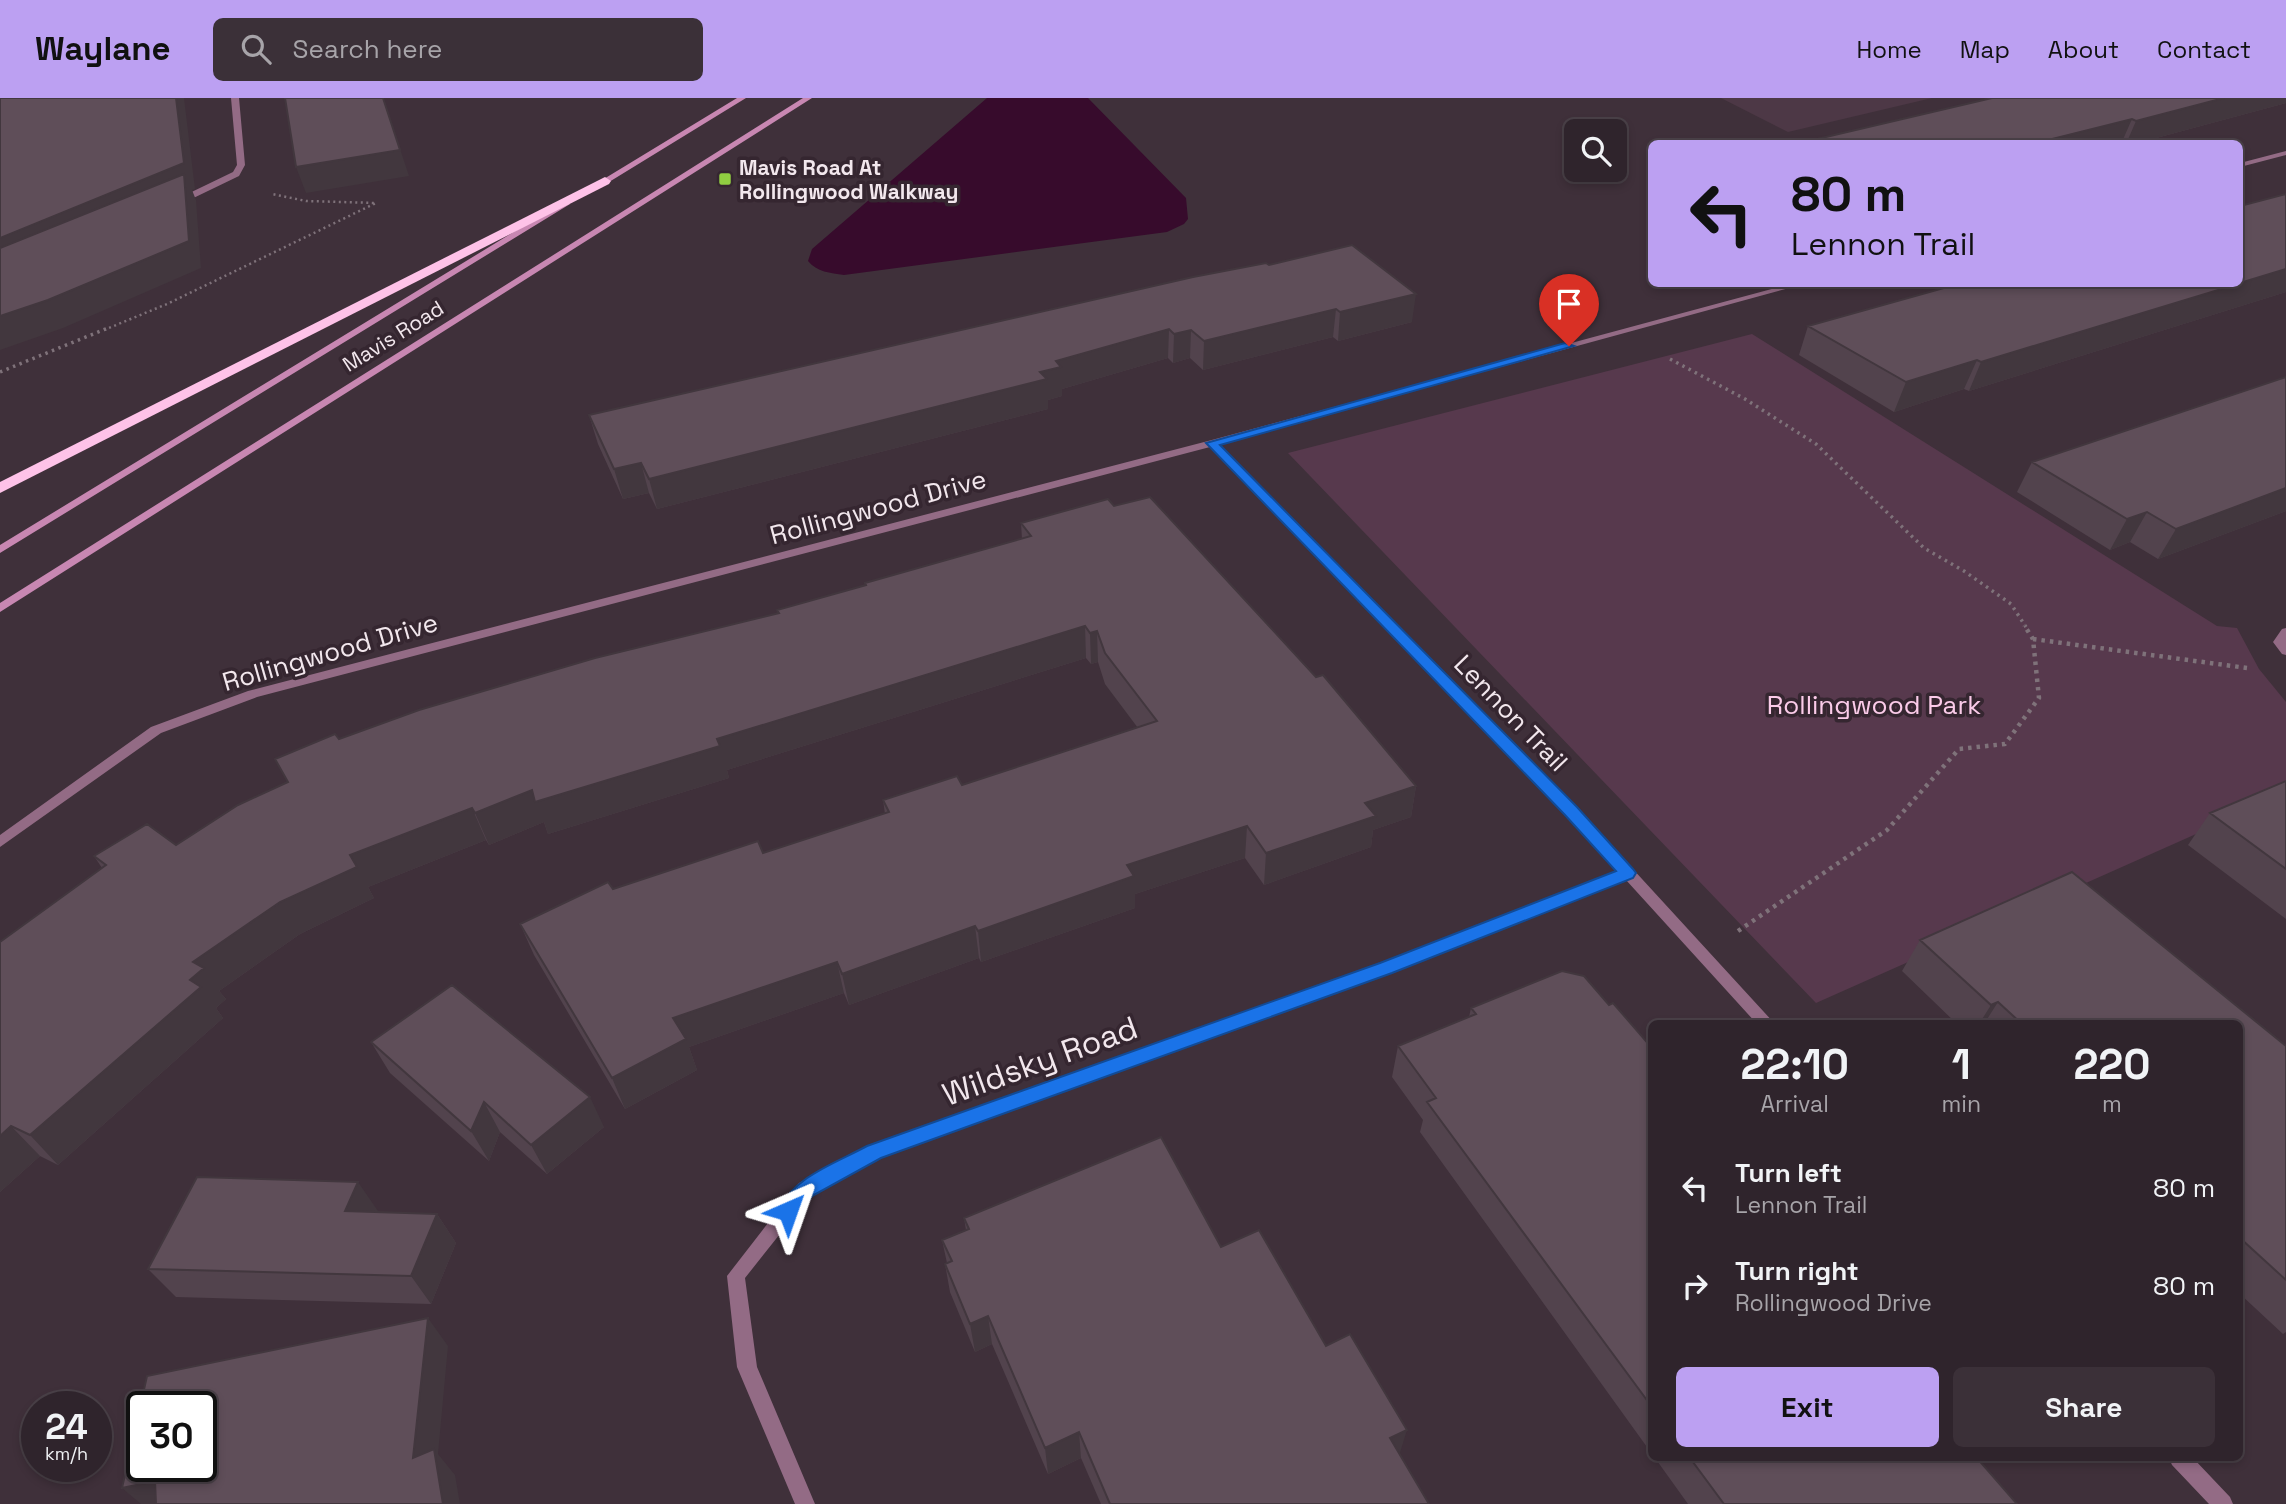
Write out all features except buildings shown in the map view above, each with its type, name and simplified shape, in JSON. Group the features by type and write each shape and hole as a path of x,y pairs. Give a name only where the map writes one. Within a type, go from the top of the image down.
{"highway":[{"path":"0,488 605,181"}],"main road":[{"name":"Mavis Road","path":"0,550 742,98"},
{"name":"Mavis Road","path":"0,608 808,98"}],"street":[{"path":"163,208 236,174 241,165 235,98"},
{"path":"2243,164 2286,153"},
{"name":"Rollingwood Drive","path":"0,842 156,730 253,694 1212,443 1788,287"},
{"name":"Lennon Trail","path":"1212,443 1571,811 1763,1020"},
{"path":"2286,632 2280,642 2286,651"},
{"name":"Wildsky Road","path":"805,1504 747,1367 736,1276 805,1189 874,1152 1386,968 1628,873"},
{"path":"2182,1461 2223,1504"}],"path":[{"path":"0,372 167,304 376,203 306,201 222,182"},
{"path":"1620,332 1745,398 1816,444 1924,548 1964,570 2011,604 2033,639 2039,698 2005,744 1959,749 1887,830 1703,956"},
{"path":"2033,639 2259,670"}],"shaded area":[{"path":"987,98 1088,98 1186,198 1188,219 1184,224 1167,232 844,275 820,270 808,261 812,249"},
{"path":"1721,98 1932,98 1788,132"}],"green space":[{"name":"Rollingwood Park","path":"1752,334 2217,626 2237,628 2259,669 2286,702 2286,794 1816,1003 1288,453"}],"place":[{"name":"Mavis Road At Rollingwood Walkway","path":"725,179"}],"route":[{"path":"788,1211 805,1189 874,1152 1386,968 1628,873 1571,811 1212,443 1569,346"}]}
